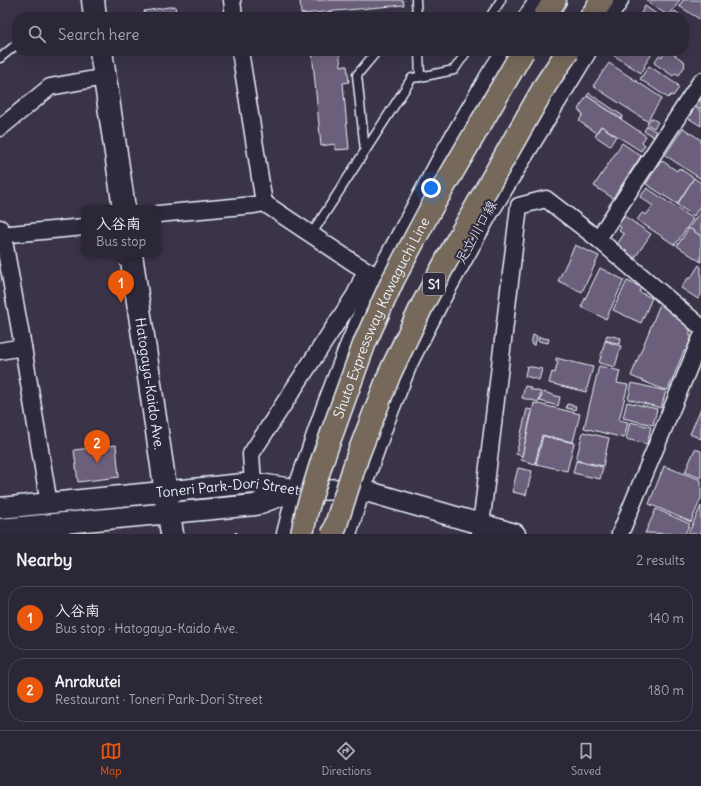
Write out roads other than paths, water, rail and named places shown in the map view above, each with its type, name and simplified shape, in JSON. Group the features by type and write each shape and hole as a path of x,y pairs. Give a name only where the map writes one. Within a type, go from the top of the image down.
{"highway":[{"path":"547,12 555,0"},
{"path":"599,12 611,4"},
{"name":"Shuto Expressway Kawaguchi Line","path":"302,534 307,510 326,451 365,342 393,280 429,212 520,56"},
{"name":"S1","path":"333,534 358,455 387,381 423,304 546,84 565,56"}],"main road":[{"path":"93,0 95,12"},
{"path":"533,12 541,0"},
{"path":"102,56 124,205"},
{"path":"288,534 299,490 347,355 373,274 505,56"},
{"name":"足立川口線","path":"345,534 384,419 407,361 487,212 582,56"},
{"name":"Hatogaya-Kaido Ave.","path":"131,257 172,527"}],"street":[{"path":"232,0 233,12"},
{"path":"241,56 264,203"},
{"path":"0,128 50,87 105,77"},
{"path":"598,239 701,82"},
{"path":"480,529 519,206 546,199 598,239 701,327"},
{"path":"161,214 264,203 373,274 355,295 251,454 253,482"},
{"path":"49,504 23,348 1,233 81,227"},
{"path":"620,534 701,338"},
{"path":"0,351 23,348"},
{"name":"Toneri Park-Dori Street","path":"0,508 253,482 299,490"},
{"path":"299,490 359,489 480,529 515,534"},
{"name":"Toneri Park-Dori Street","path":"0,529 172,527 255,505 299,490"}],"lane":[{"path":"416,0 417,12"},
{"path":"496,4 501,0"},
{"path":"0,58 12,48"},
{"path":"365,151 357,75 373,56"},
{"path":"419,56 420,77"},
{"path":"311,235 412,78 454,70 464,56"}],"place":[{"name":"入谷南","path":"121,303"},
{"name":"Anrakutei","path":"97,463"}]}
